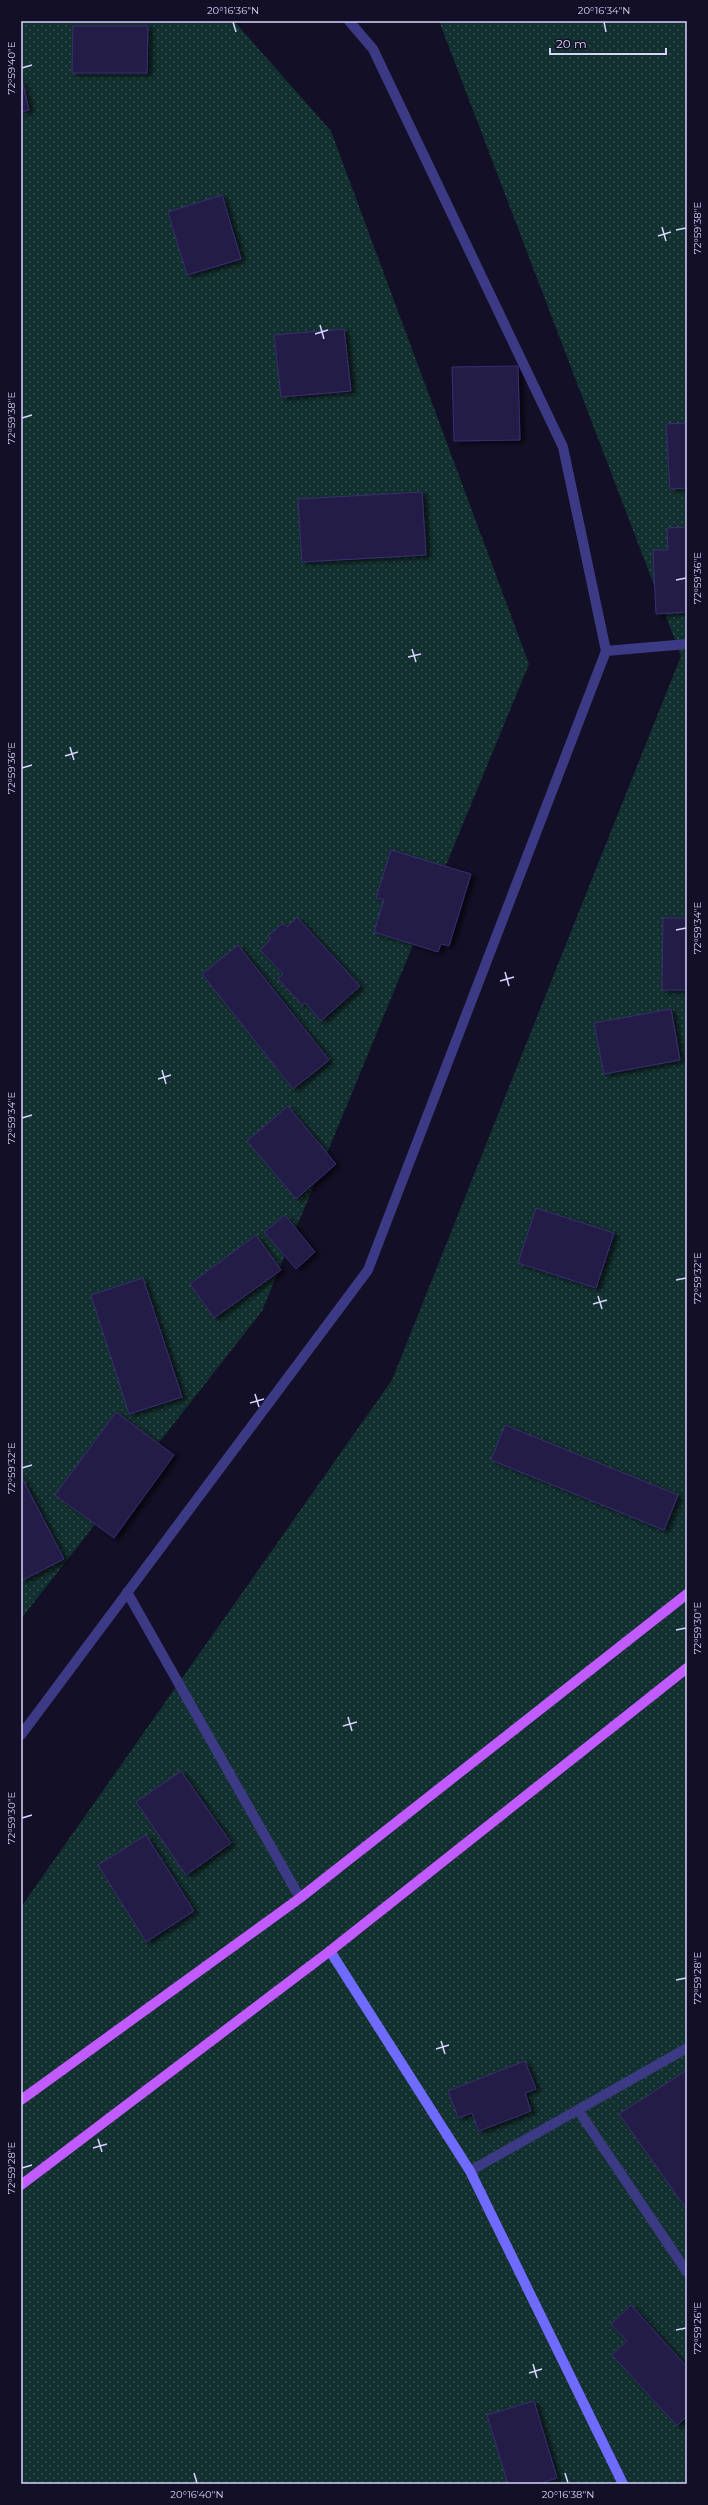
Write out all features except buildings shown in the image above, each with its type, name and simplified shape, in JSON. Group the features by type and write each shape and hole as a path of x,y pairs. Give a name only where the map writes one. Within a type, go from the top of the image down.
{"main road":[{"path":"21,2100 300,1898 687,1594"},
{"path":"21,2185 330,1951 687,1668"}],"street":[{"path":"21,1735 368,1270 606,651 563,447 373,49 349,21"},
{"path":"606,651 687,644"},
{"path":"127,1592 300,1898"},
{"path":"330,1951 470,2171 623,2484"},
{"path":"470,2171 687,2048"},
{"path":"578,2110 687,2272"}],"green space":[{"path":"21,21 234,21 331,131 529,664 262,1311 21,1619"},
{"path":"439,21 687,21 687,2484 21,2484 21,1907 392,1380 681,656"}]}
